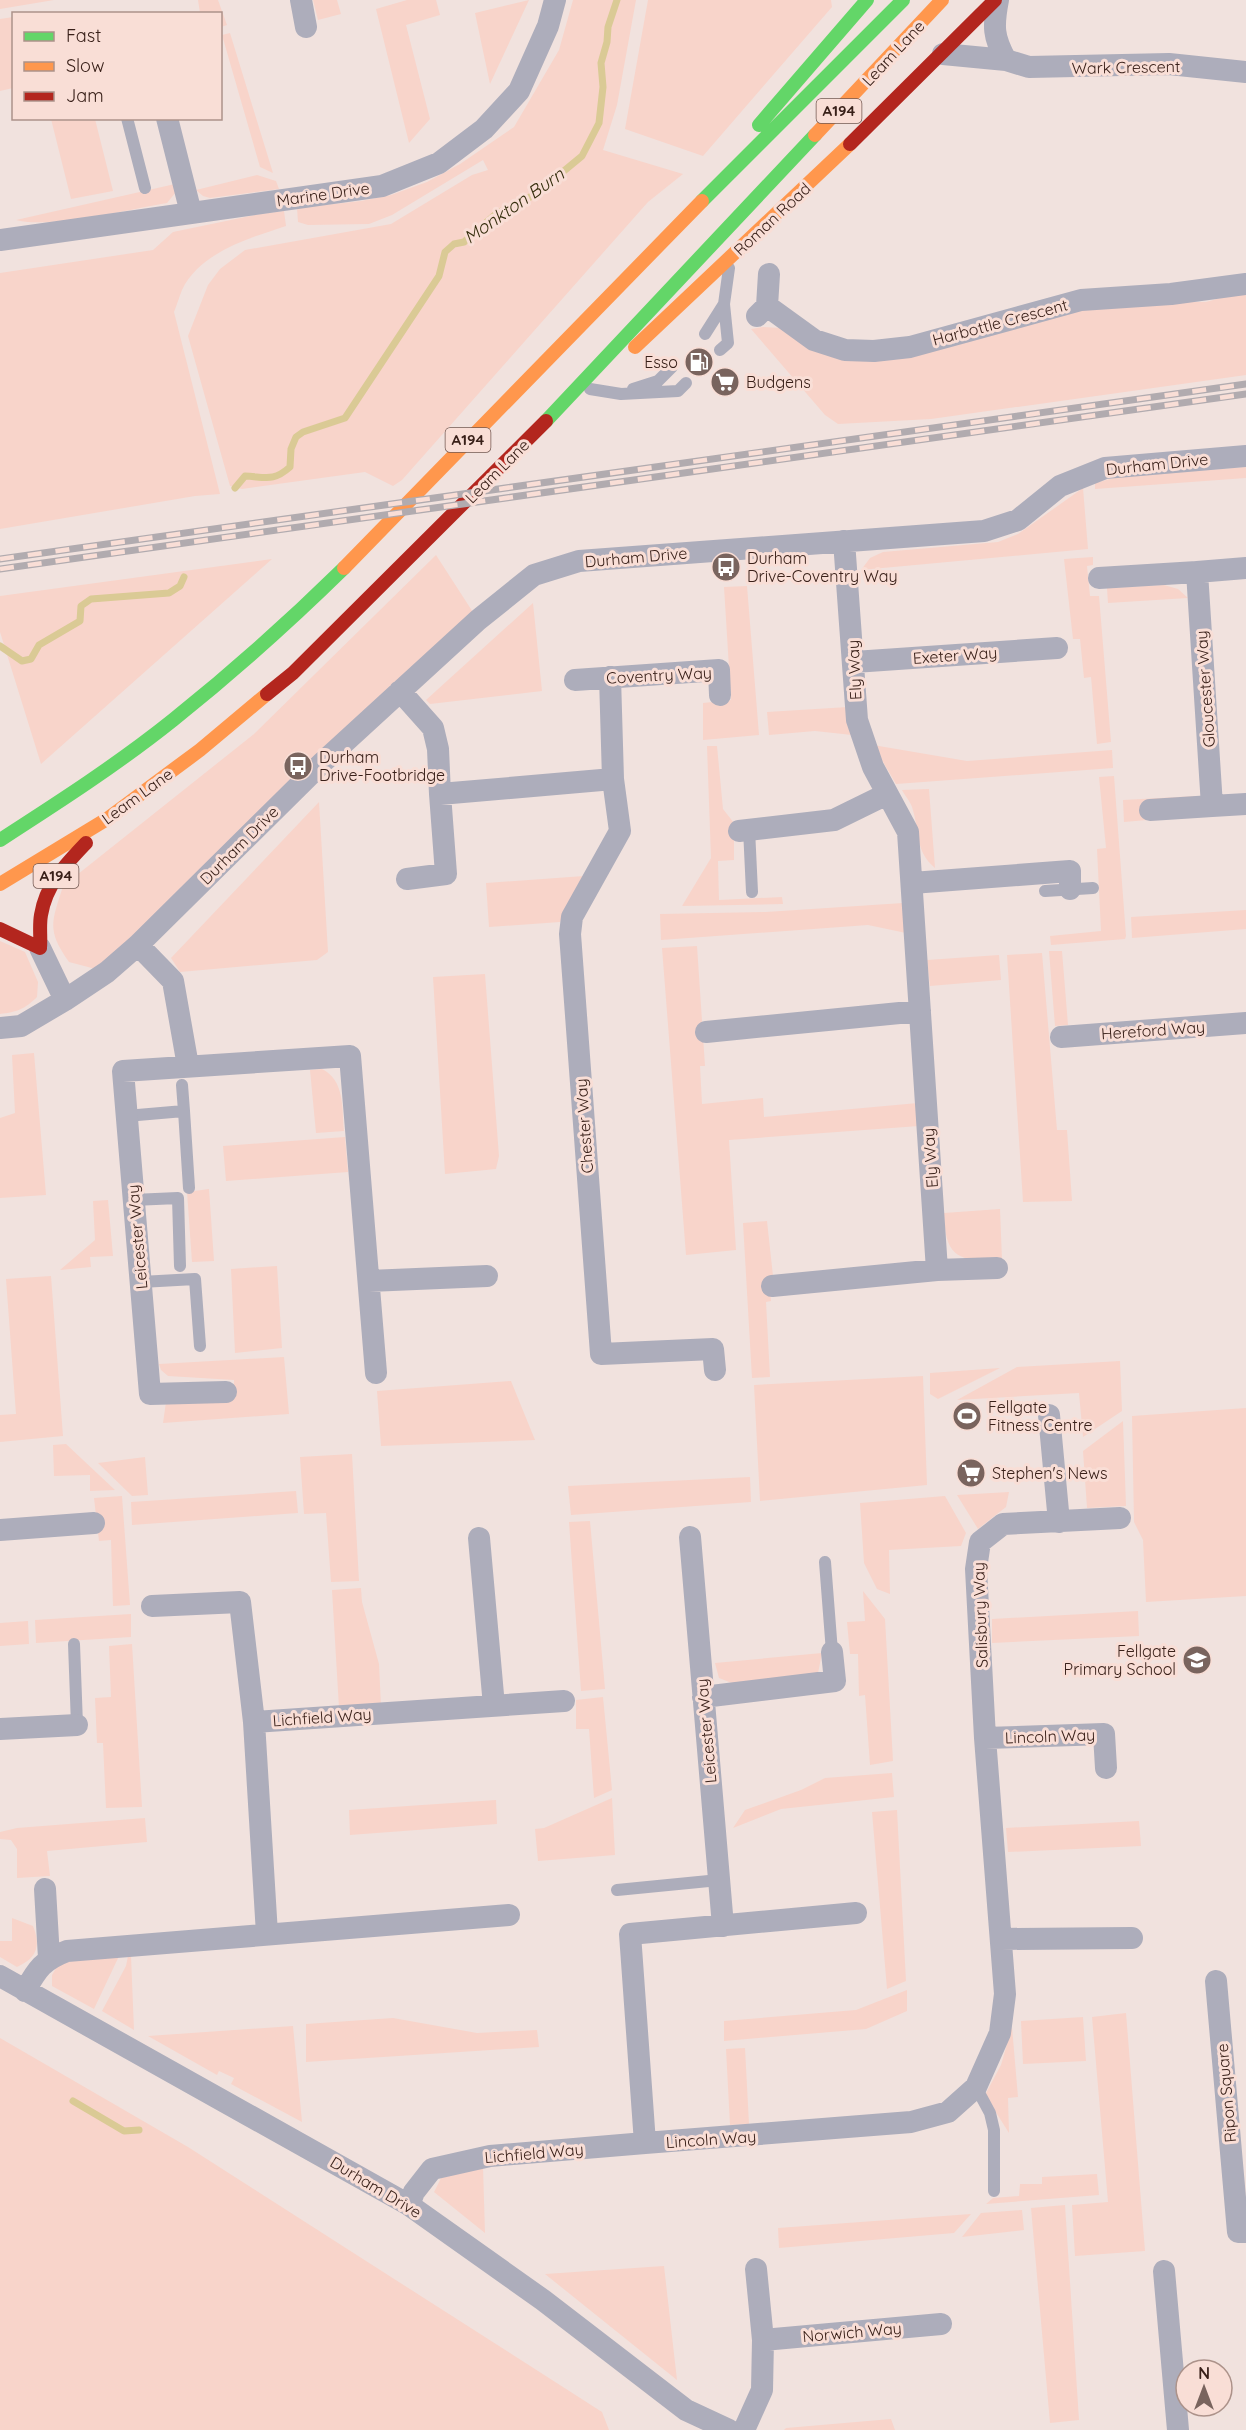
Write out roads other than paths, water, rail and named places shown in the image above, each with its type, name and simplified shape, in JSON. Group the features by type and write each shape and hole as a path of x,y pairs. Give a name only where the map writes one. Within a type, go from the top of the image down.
{"main road":[{"path":"634,268 867,0"},
{"name":"Leam Lane","path":"0,840 71,794 174,719 264,642 350,562 634,268 903,0"},
{"name":"Leam Lane","path":"0,884 107,819 200,750 293,674 540,428 942,0"},
{"name":"Roman Road","path":"540,428 590,389 765,227 996,0"},
{"name":"A194","path":"730,258 750,207"},
{"name":"A194","path":"40,948 41,910 46,893 56,876 107,819"},
{"path":"0,929 40,948"}],"street":[{"path":"300,0 306,27"},
{"name":"Marine Drive","path":"1,237 382,186 439,163 484,129 519,91 548,26 555,0"},
{"path":"996,0 994,23 996,41 1006,60"},
{"name":"Wark Crescent","path":"943,54 1006,60 1029,67 1169,64 1246,72"},
{"path":"168,120 191,213"},
{"name":"Harbottle Crescent","path":"769,274 762,311 814,340 845,350 874,351 910,347 1081,300 1171,294 1246,284"},
{"name":"Durham Drive","path":"0,1028 21,1026 107,972 138,945 323,762 478,620 534,575 579,561 984,531 1018,520 1060,486 1105,468 1246,456"},
{"name":"Ely Way","path":"844,541 857,720 873,767 908,832 937,1270"},
{"path":"1099,578 1246,568"},
{"name":"Gloucester Way","path":"1197,572 1212,806"},
{"name":"Exeter Way","path":"854,662 1057,648"},
{"name":"Coventry Way","path":"576,680 719,670 720,695"},
{"name":"Chester Way","path":"610,677 613,779 620,831 572,917 570,934 601,1354 713,1349 715,1370"},
{"path":"400,691 433,728 438,749 446,874 407,879"},
{"path":"440,794 613,779"},
{"path":"744,830 834,820 887,794"},
{"path":"1150,810 1246,804"},
{"path":"912,883 1070,871 1070,889"},
{"path":"138,945 173,981 185,1076"},
{"path":"40,948 65,1000"},
{"path":"706,1032 920,1011"},
{"name":"Hereford Way","path":"1061,1036 1246,1023"},
{"name":"Leicester Way","path":"226,1392 150,1394 123,1071 185,1076 350,1056 376,1373"},
{"path":"772,1286 937,1270 997,1268"},
{"path":"369,1281 487,1276"},
{"path":"1049,1415 1059,1522"},
{"name":"Salisbury Way","path":"985,1738 976,1569 980,1542 1003,1524 1120,1518"},
{"path":"0,1530 94,1523"},
{"name":"Leicester Way","path":"690,1537 723,1926"},
{"path":"480,1538 494,1706"},
{"path":"152,1606 240,1602 254,1722"},
{"path":"703,1697 835,1681 832,1652"},
{"name":"Lichfield Way","path":"267,1934 254,1722 564,1701"},
{"path":"0,1729 77,1725"},
{"name":"Lincoln Way","path":"856,1914 630,1934 645,2143 911,2122 948,2112 976,2087 1000,2033 1005,1994 985,1738 1104,1734 1106,1768"},
{"path":"45,1889 49,1958"},
{"path":"25,1991 38,1968 49,1958 67,1951 510,1915"},
{"path":"1001,1939 1132,1938"},
{"name":"Durham Drive","path":"0,1976 202,2087 409,2205 543,2300 686,2410 729,2430"},
{"name":"Ripon Square","path":"1216,1981 1238,2232 1246,2232"},
{"name":"Lichfield Way","path":"409,2205 414,2193 432,2169 490,2156 645,2143"},
{"path":"744,2430 762,2390 763,2340 756,2269"},
{"path":"1164,2271 1178,2430"},
{"name":"Norwich Way","path":"763,2340 941,2324"}],"lane":[{"path":"128,120 145,188"},
{"path":"720,350 728,343 724,304 730,258"},
{"path":"705,334 724,304"},
{"path":"621,394 658,381 672,367"},
{"path":"590,389 621,394 678,391 686,382"},
{"path":"744,830 752,892"},
{"path":"1045,891 1093,888"},
{"path":"185,1076 184,1111 189,1188"},
{"path":"126,1116 184,1111"},
{"path":"133,1200 178,1198 180,1266"},
{"path":"141,1282 195,1279 200,1346"},
{"path":"825,1562 832,1652"},
{"path":"74,1644 77,1725"},
{"path":"618,1890 719,1880"},
{"path":"976,2087 990,2113 994,2130 994,2191"}],"waterway":[{"name":"Monkton Burn","path":"235,488 245,476 269,478 284,472 290,467 291,449 296,437 303,432 345,418 439,276 445,252 454,244 464,242 496,214 536,194 582,156 599,123 603,87 601,63 607,42 608,27 617,0"},
{"name":"Monkton Burn","path":"0,646 22,661 31,659 39,645 80,621 81,606 91,599 169,593 180,586 184,577"},
{"path":"73,2101 124,2131 139,2130"}],"railway":[{"path":"0,559 1246,384"},
{"path":"0,569 1246,394"}],"place":[{"name":"Esso","path":"699,362"},
{"name":"Budgens","path":"725,382"},
{"name":"Durham Drive-Coventry Way","path":"726,567"},
{"name":"Durham Drive-Footbridge","path":"298,766"},
{"name":"Fellgate Fitness Centre","path":"967,1416"},
{"name":"Stephen's News","path":"971,1473"},
{"name":"Fellgate Primary School","path":"1197,1660"}]}
